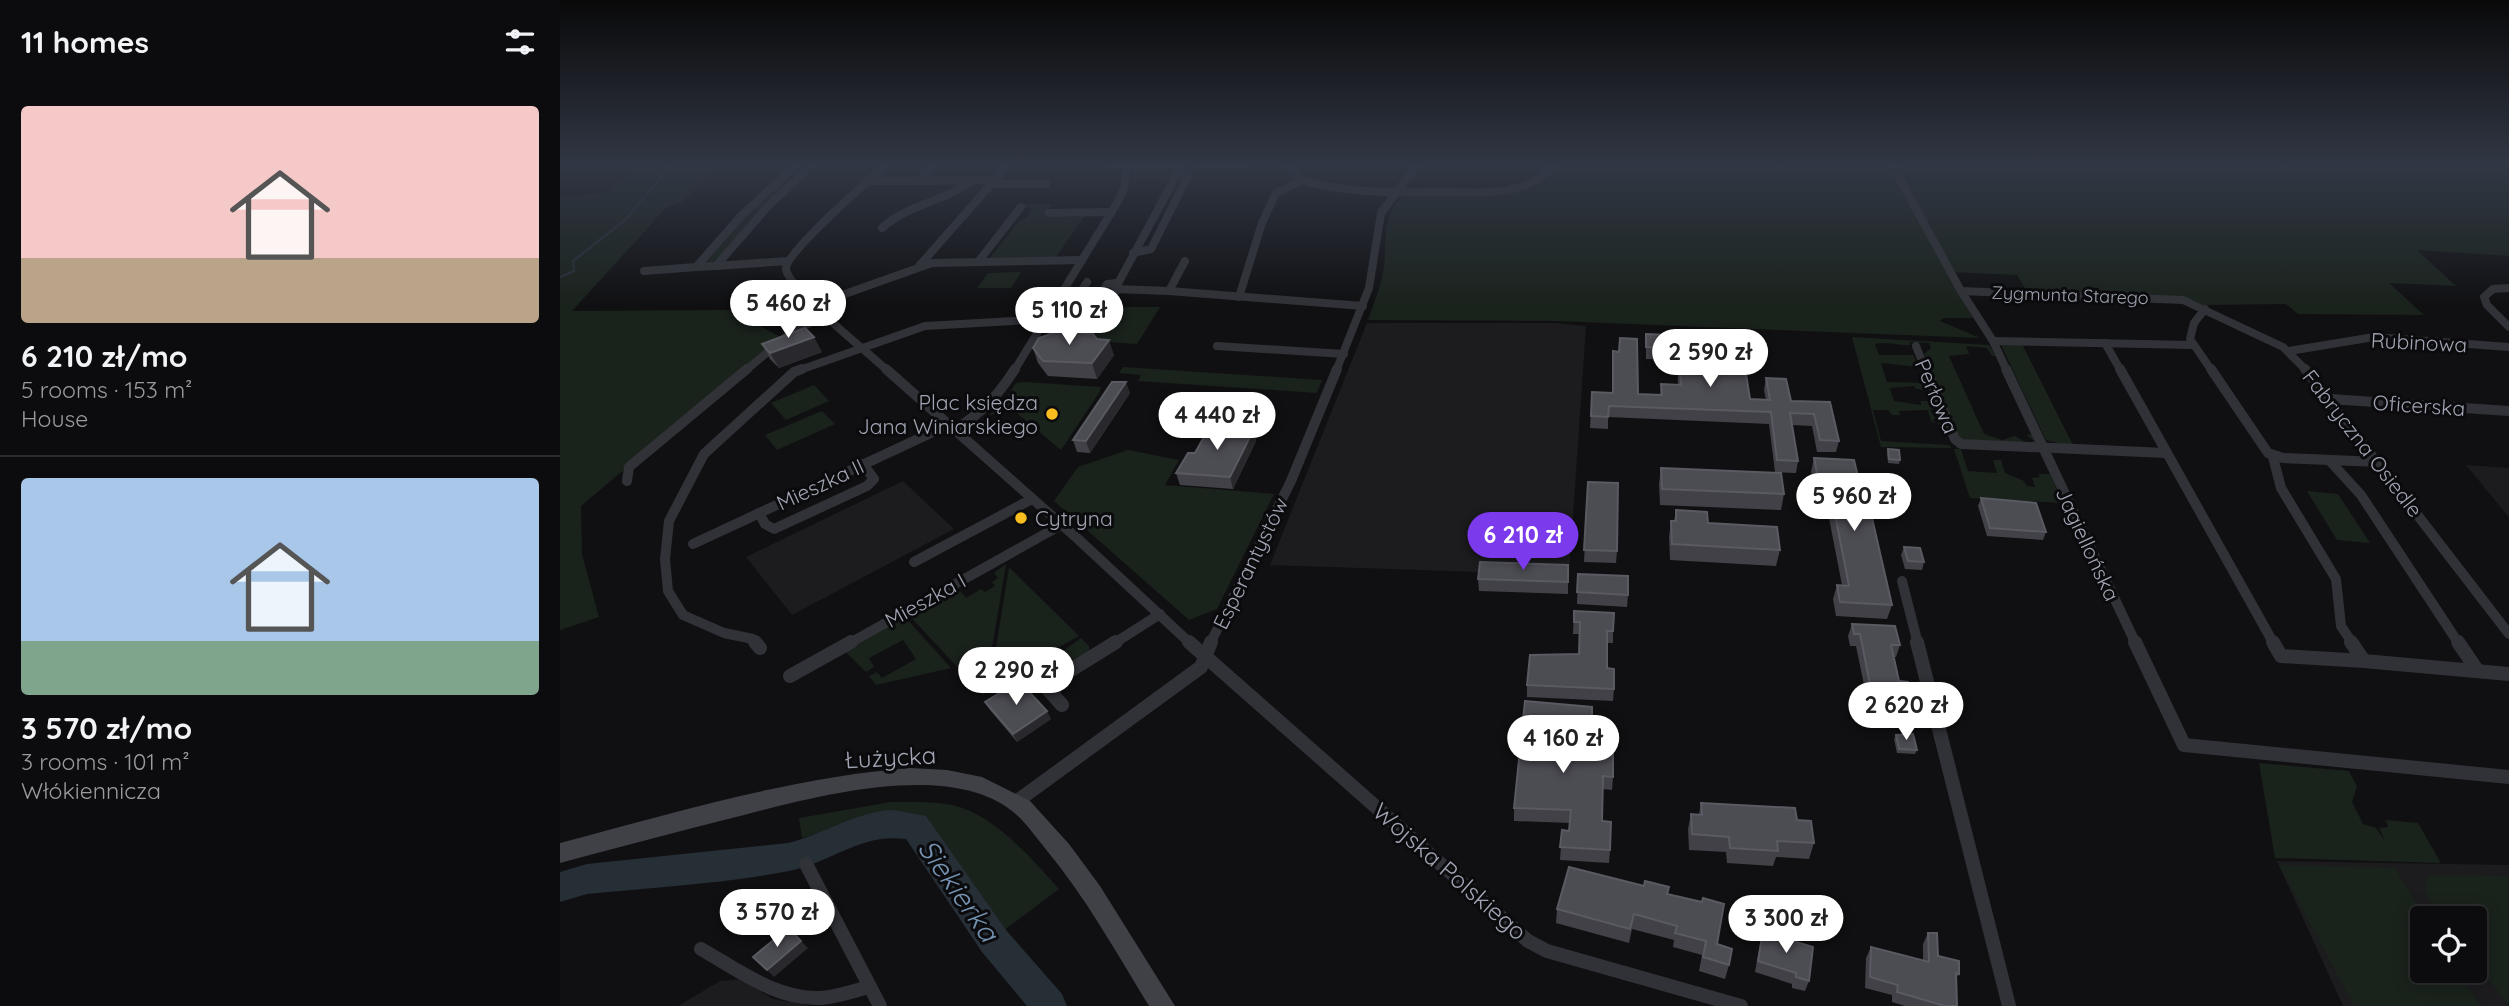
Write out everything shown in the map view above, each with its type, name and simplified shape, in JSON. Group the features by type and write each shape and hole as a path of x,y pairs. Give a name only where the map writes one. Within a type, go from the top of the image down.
{"street":[{"path":"696,267 748,212"},
{"path":"716,266 764,212"},
{"path":"643,271 787,261 835,212"},
{"path":"882,228 903,212"},
{"path":"919,266 968,212"},
{"path":"978,262 1017,212"},
{"path":"1049,213 1112,212"},
{"name":"Mieszka II","path":"693,544 863,464 979,415 998,396 1112,212"},
{"path":"1087,282 1075,301 1077,304 1106,302 1155,212"},
{"path":"1133,253 1148,250 1153,245 1170,212"},
{"path":"1239,298 1267,212"},
{"name":"Esperantystów","path":"1016,802 1198,673 1203,656 1291,481 1344,354 1373,278 1377,225 1383,212"},
{"name":"Jagiellońska","path":"1918,212 1961,291 1993,341 2184,745 2509,777"},
{"name":"Wojska Polskiego","path":"787,261 786,271 791,282 814,305 1160,614 1203,656 1528,941 1547,951 1731,1005"},
{"path":"814,305 919,266 978,262 1082,261"},
{"path":"1171,291 1185,261"},
{"path":"1099,299 1107,284 1239,298 1363,306"},
{"path":"2509,288 2493,289 2485,294 2487,305 2509,327"},
{"name":"Zygmunta Starego","path":"1961,291 2180,299"},
{"name":"Fabryczna Osiedle","path":"2180,299 2289,351 2379,463 2509,634"},
{"path":"2205,309 2196,319 2189,334 2193,345 2266,452 2273,457 2379,463"},
{"path":"627,481 629,467 761,356 794,330 826,316"},
{"path":"760,648 753,639 724,633 683,615 668,591 665,559 669,522 704,454 794,372 860,346 925,326 1046,319"},
{"name":"Rubinowa","path":"2289,351 2374,337 2509,347"},
{"path":"1993,341 2193,345"},
{"path":"2105,343 2281,656 2509,674"},
{"path":"1217,346 1344,354"},
{"name":"Perłowa","path":"1916,346 1958,443 1964,446 2044,448"},
{"name":"Oficerska","path":"2329,399 2509,411"},
{"path":"2044,448 2166,453"},
{"path":"2273,457 2281,488 2336,579 2341,626 2364,661"},
{"path":"2329,460 2361,495 2477,670"},
{"path":"759,513 765,524 774,529 867,486 874,479 863,464"},
{"path":"914,562 1032,499"},
{"name":"Mieszka I","path":"790,676 1061,525"},
{"path":"1902,581 2009,1006"},
{"path":"1062,705 1045,686 1160,614"},
{"name":"Łużycka","path":"560,853 775,799 875,780 926,778 974,784 1016,802 1051,839 1087,887 1163,1006"},
{"path":"806,864 880,1006"},
{"path":"701,949 768,985 801,997 830,997 869,987"}],"shaded area":[{"path":"560,212 662,212 572,311 730,310 781,337 581,506 582,554 599,617 560,630"},
{"path":"750,212 761,212 714,263 705,264 703,262"},
{"path":"1030,212 1048,212 1046,217 1079,217 1086,214 1056,257 990,258 1019,221"},
{"path":"1391,212 2509,212 2509,256 2417,250 2456,286 2389,283 2424,315 2298,314 2286,304 2202,305 2027,291 2017,275 1948,272 1973,318 1944,318 1940,321 1980,338 1557,321 1368,320 1383,273 1386,232"},
{"path":"1021,272 1011,288 977,288 988,273"},
{"path":"1067,307 1160,307 1137,344 1048,338"},
{"path":"1367,323 1555,323 1586,326 1569,575 1270,565"},
{"path":"1852,337 1989,345 1996,356 1992,356 1987,348 1966,346 1969,354 1949,356 1984,434 2002,440 2015,436 2027,443 2034,441 2027,435 2032,434 2036,441 2031,444 1960,439 1924,354 1931,348 1929,343 1883,343 1875,344 1879,355 1913,355 1919,367 1881,363 1887,382 1925,383 1927,390 1916,389 1914,386 1890,388 1894,401 1921,405 1921,401 1932,401 1947,437 1941,433 1934,409 1930,410 1936,419 1933,419 1935,424 1931,421 1928,410 1899,411 1900,415 1892,415 1888,410 1873,410 1881,441 1948,445 1952,448 1881,447"},
{"path":"2022,344 2074,447 2046,440 2001,345"},
{"path":"1123,367 1322,380 1317,393 1138,381 1141,375 1119,373"},
{"name":"Plac księdza Jana Winiarskiego","path":"1016,383 1101,387 1061,450 1007,405 999,414 989,415 1005,400"},
{"path":"814,385 829,401 786,420 771,403"},
{"path":"822,411 835,424 777,450 765,435"},
{"path":"1954,449 1961,449 1968,471 1997,473 1993,460 2001,460 2005,473 2024,481 2027,486 2035,487 2032,478 2040,477 2038,474 2050,474 2063,503 1970,498"},
{"path":"1128,450 1179,460 1165,485 1274,494 1217,609 1189,620 1054,501 1078,467"},
{"path":"2466,465 2509,468 2509,517"},
{"path":"903,481 954,529 792,615 746,557"},
{"path":"2307,491 2338,494 2370,543 2337,540"},
{"path":"1006,564 984,696 908,614 936,599 940,602 960,591 966,598 981,589 985,592 995,586 992,582 998,578 994,573"},
{"path":"1009,567 1079,636 1038,659 1044,665 1081,638 1089,646 1089,651 1074,663 1065,656 1019,678 1000,670 992,672"},
{"path":"904,616 951,668 876,685 869,676 877,672 882,678 916,659 903,640 869,658 874,667 866,672 845,651"},
{"path":"2259,763 2349,771 2357,786 2352,802 2363,824 2376,828 2385,841 2379,828 2388,827 2386,820 2418,823 2441,863 2275,858"},
{"path":"891,802 929,802 968,810 1011,839 1059,889 1003,931 949,857 915,820 890,816 863,819 802,838 799,818"},
{"path":"2277,861 2509,865 2509,1006 2343,1006"},
{"path":"2279,865 2395,868 2418,906 2410,906 2410,983 2466,983 2480,1006 2354,1006"},
{"path":"2432,875 2509,876 2509,1006 2487,977 2487,906 2433,906 2425,889 2426,878"},
{"path":"741,979 773,999 812,1006 678,1006 720,981"}],"building":[{"path":"805,328 814,337 770,353 762,344"},
{"path":"1058,331 1093,334 1097,339 1109,340 1092,363 1043,361 1033,348 1039,338"},
{"path":"1646,334 1715,337 1717,360 1744,361 1750,399 1770,400 1766,378 1786,379 1791,401 1830,402 1839,441 1820,440 1814,414 1790,413 1798,461 1777,460 1771,412 1609,406 1608,417 1591,416 1592,392 1613,393 1613,351 1619,352 1620,338 1637,339 1638,394 1662,395 1661,384 1681,385 1678,348 1646,347"},
{"path":"1112,382 1126,382 1086,441 1073,440"},
{"path":"1210,426 1254,429 1230,477 1176,473 1188,453 1195,453"},
{"path":"1888,449 1899,450 1900,460 1889,459"},
{"path":"1814,458 1854,460 1868,518 1872,518 1892,605 1840,602 1837,585 1849,586 1832,499 1822,499"},
{"path":"1661,468 1781,473 1784,494 1662,489"},
{"path":"1588,482 1618,483 1617,551 1584,550"},
{"path":"1981,498 2036,503 2046,532 1990,528"},
{"path":"1676,510 1707,512 1708,523 1777,527 1780,550 1672,544 1671,521 1676,521"},
{"path":"1904,547 1920,548 1924,562 1908,561"},
{"path":"1480,562 1568,565 1568,582 1478,579"},
{"path":"1578,574 1628,576 1628,595 1577,592"},
{"path":"1574,611 1614,613 1613,631 1607,631 1607,668 1614,669 1614,689 1527,685 1530,655 1579,654 1580,622 1574,622"},
{"path":"1852,624 1895,626 1900,645 1891,645 1899,681 1908,682 1913,702 1867,699 1865,689 1871,689 1860,634 1854,634"},
{"path":"1019,681 1047,711 1013,734 985,702"},
{"path":"1525,701 1592,707 1592,722 1560,722 1558,748 1613,752 1613,777 1603,776 1602,821 1611,822 1610,850 1560,847 1562,830 1569,831 1571,810 1514,808"},
{"path":"1913,734 1917,750 1899,749 1896,735"},
{"path":"1701,803 1795,808 1797,820 1811,821 1814,843 1777,841 1778,851 1730,848 1729,837 1692,834 1691,814 1702,815"},
{"path":"1569,867 1644,886 1645,881 1669,887 1667,894 1702,902 1703,898 1724,904 1717,944 1732,949 1729,965 1703,957 1706,941 1675,933 1677,926 1634,914 1630,929 1557,909"},
{"path":"788,928 801,941 767,970 753,957"},
{"path":"1763,932 1813,947 1809,981 1796,977 1796,973 1758,961"},
{"path":"1928,933 1937,933 1938,956 1959,961 1959,974 1956,973 1957,1006 1945,1006 1897,992 1898,985 1870,977 1871,947 1929,962"}],"waterway":[{"path":"560,277 574,271 573,261 632,212"},
{"name":"Siekierka","path":"560,887 587,879 788,857 821,847 860,828 893,824 915,826 994,941 1050,1006"}],"place":[{"name":"Plac księdza Jana Winiarskiego","path":"1052,414"},
{"name":"Cytryna","path":"1021,518"}]}
